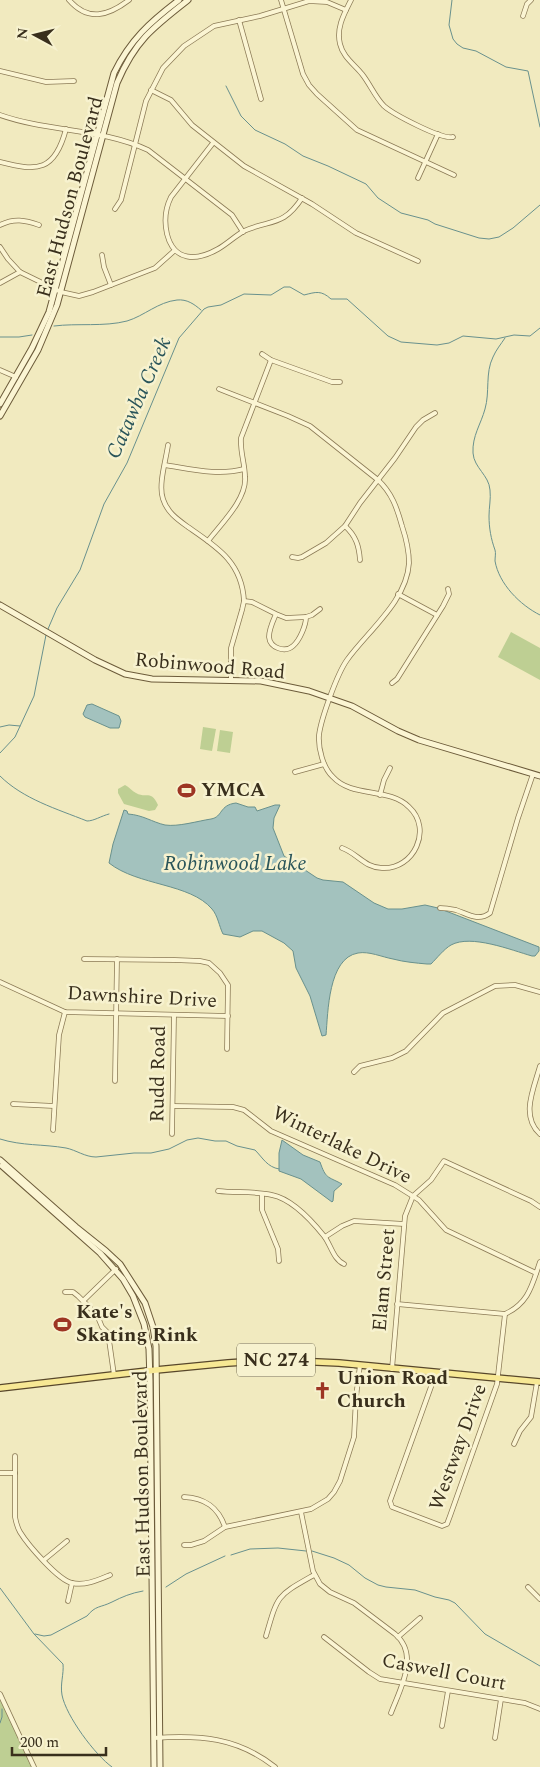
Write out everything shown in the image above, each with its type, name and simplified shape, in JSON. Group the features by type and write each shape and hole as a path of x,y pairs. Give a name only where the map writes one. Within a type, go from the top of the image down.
{"main road":[{"name":"East Hudson Boulevard","path":"0,416 18,379 46,332 100,135 112,80 123,56 135,39 148,25 179,0"},
{"name":"East Hudson Boulevard","path":"100,135 126,62 146,35 188,0"},
{"name":"East Hudson Boulevard","path":"0,404 18,379"},
{"name":"Robinwood Road","path":"0,605 105,665 138,677 276,683 331,698 352,706 419,740 540,776"},
{"name":"East Hudson Boulevard","path":"0,1160 116,1269 133,1296 143,1320 153,1370"},
{"name":"East Hudson Boulevard","path":"0,1164 106,1251 124,1269 143,1298 153,1327 156,1346 153,1370 157,1737 160,1767"},
{"name":"NC 274","path":"0,1388 228,1362 270,1360 360,1365 538,1382"},
{"name":"East Hudson Boulevard","path":"154,1767 157,1737"}],"street":[{"path":"68,0 81,10 96,14 108,13 129,0"},
{"path":"120,0 124,4"},
{"path":"281,0 303,74 317,94 361,132 454,176"},
{"path":"351,0 339,32 340,44 345,55 362,73 384,105 400,116 438,134 450,138 453,136"},
{"path":"523,16 526,4 531,0"},
{"path":"115,209 121,200 151,90 163,68 184,46 214,26 260,16 309,1 331,3 346,10"},
{"path":"239,20 261,99"},
{"path":"0,70 46,82 74,82"},
{"path":"151,90 171,100 192,125 244,166 302,198 356,233 418,261"},
{"path":"0,115 32,125 100,135 136,145 152,153 232,215 243,232"},
{"path":"0,162 26,168 35,168 45,164 53,158 60,147 66,129"},
{"path":"418,178 438,134"},
{"path":"213,143 171,197 165,214 168,241 174,251 180,256 191,257 213,252 243,232 284,219 296,208 302,198"},
{"path":"0,225 8,221 23,220 39,225"},
{"path":"0,247 20,272 59,290 79,296 155,268 161,265 174,251"},
{"path":"102,256 104,268 111,285"},
{"path":"0,283 20,272"},
{"path":"262,354 271,360 332,382 340,382"},
{"path":"208,541 243,492 246,478 241,445 242,438 271,360"},
{"path":"0,370 18,379"},
{"path":"219,389 310,426 378,480 387,488 393,498 408,543 409,564 404,582 376,626 346,661 319,735 324,764 331,776 343,785 402,802 409,807 416,816 420,833 418,844 408,859 396,866 380,868 368,864 350,850 342,848"},
{"path":"292,557 298,558 309,553 326,543 345,526 416,427 435,413"},
{"path":"168,445 162,493 166,506 175,517 224,553 235,567 242,582 244,601 231,648 231,680"},
{"path":"165,464 217,473 244,469"},
{"path":"345,526 357,540 360,560"},
{"path":"392,683 397,679 450,594 448,589"},
{"path":"398,594 437,615"},
{"path":"244,601 252,602 286,618 306,617 320,609"},
{"path":"276,614 270,628 269,638 277,648 285,649 294,645 304,628 306,617"},
{"path":"295,772 324,764"},
{"path":"380,795 390,768"},
{"path":"440,908 455,910 476,918 490,913 533,774"},
{"path":"84,959 192,960 209,964 217,969 226,981 228,990 227,1049"},
{"path":"115,1082 116,959"},
{"name":"Dawnshire Drive","path":"0,982 65,1012 228,1016"},
{"path":"354,1072 360,1066 392,1058 406,1051 443,1013 495,986 515,985 540,992"},
{"path":"53,1130 59,1035 65,1012"},
{"name":"Rudd Road","path":"172,1134 174,1015"},
{"path":"540,1066 529,1113 531,1122 540,1134"},
{"path":"13,1104 54,1106"},
{"name":"Winterlake Drive","path":"173,1106 233,1107 244,1110 271,1131 387,1181 426,1207 446,1230 536,1273"},
{"path":"412,1196 431,1180 444,1161 531,1201 540,1207"},
{"path":"218,1191 276,1196 290,1203 325,1237 337,1259 344,1264"},
{"path":"262,1194 262,1210 278,1249 279,1261"},
{"name":"Elam Street","path":"392,1369 404,1224 412,1196"},
{"path":"325,1237 354,1221 404,1224"},
{"path":"397,1304 505,1314 524,1302 540,1262"},
{"path":"83,1301 116,1269"},
{"path":"65,1292 74,1292 97,1315 102,1328 108,1333 114,1375"},
{"name":"Westway Drive","path":"434,1372 432,1384 390,1501 392,1507 440,1526 445,1525 450,1516 498,1379 505,1314"},
{"path":"184,1545 204,1541 225,1527 301,1512 311,1509 328,1499 340,1481 354,1437 360,1365"},
{"path":"514,1444 520,1431 531,1417 538,1382"},
{"path":"15,1456 15,1512 17,1526 22,1535 59,1576 72,1583 85,1583 110,1575"},
{"path":"0,1473 15,1472"},
{"path":"184,1498 200,1499 212,1506 219,1514 225,1527"},
{"path":"301,1512 314,1575 326,1590 354,1603 398,1637 406,1650 408,1659 391,1713"},
{"path":"44,1560 67,1541"},
{"path":"266,1636 280,1596 314,1575"},
{"path":"68,1601 72,1583"},
{"path":"528,1587 540,1598"},
{"path":"398,1637 420,1618"},
{"name":"Caswell Court","path":"324,1638 377,1677 384,1680 525,1703 540,1709"},
{"path":"442,1726 448,1691"},
{"path":"0,1694 34,1767"},
{"path":"495,1738 501,1699"},
{"path":"157,1737 201,1737 223,1741 249,1750 275,1767"}],"green space":[{"path":"511,632 540,648 540,680 498,657"},
{"path":"203,727 216,729 212,751 200,749"},
{"path":"220,730 233,732 230,753 217,751"},
{"path":"125,785 140,795 153,797 158,805 155,810 149,811 124,804 118,789"},
{"path":"0,1697 3,1703 32,1767 0,1767"}],"water":[{"path":"92,704 119,716 121,721 119,728 110,728 85,717 83,714 87,705"},
{"name":"Robinwood Lake","path":"236,803 255,807 257,811 280,805 274,818 273,828 284,856 317,878 343,882 374,903 388,909 402,909 425,905 438,908 539,947 539,951 535,956 532,956 491,944 469,941 459,942 448,947 431,964 401,961 376,954 358,953 348,957 335,975 329,1001 326,1035 322,1036 310,996 296,968 293,951 284,943 262,931 253,931 240,937 223,934 212,909 191,894 134,876 121,871 109,863 124,810 128,814 160,824 176,825 215,818 224,808"},
{"path":"282,1140 303,1155 320,1162 328,1176 342,1184 334,1191 332,1202 301,1179 279,1171 279,1153"}],"waterway":[{"name":"Catawba Creek","path":"452,0 449,25 453,39 457,44 463,48 476,51 506,67 528,71 540,127"},
{"path":"226,86 241,116 255,130 285,144 303,156 366,184 378,198 401,213 428,220 479,238 489,239 499,237 513,228 540,205"},
{"name":"Catawba Creek","path":"48,629 57,608 80,570 104,504 127,463 179,338 204,309 221,305 244,294 271,295 284,287 290,287 304,295 318,292 331,299 347,299 388,336 401,342 437,345 449,343 463,336 496,339 514,335 530,336 540,328"},
{"path":"54,326 118,323 139,316 164,303 177,300 190,302 201,310"},
{"path":"0,337 32,335"},
{"path":"505,338 491,363 486,403 475,436 473,453 476,463 489,485 489,525 497,570 506,586 518,600 540,615"},
{"name":"Catawba Creek","path":"0,753 15,737 34,696 46,635"},
{"path":"0,727 9,725 20,726"},
{"path":"0,776 30,797 52,808 87,821 109,814"},
{"path":"0,1139 16,1143 66,1148 96,1157 151,1153 169,1149 187,1140 198,1138 226,1141 237,1146 255,1150 268,1164 279,1169"},
{"path":"231,1555 250,1549 278,1548 306,1551"},
{"path":"312,1551 349,1565 365,1578 378,1585 415,1590 455,1603 485,1634 540,1666"},
{"path":"166,1587 186,1574 225,1556"},
{"path":"0,1588 34,1634 63,1664 61,1687 69,1713 90,1744 112,1767"},
{"path":"35,1634 51,1635 87,1616 96,1608 127,1595 143,1591"},
{"path":"0,1723 2,1709"}],"place":[{"name":"YMCA","path":"187,790"},
{"name":"Kate's Skating Rink","path":"62,1324"},
{"name":"Union Road Church","path":"323,1390"}]}
